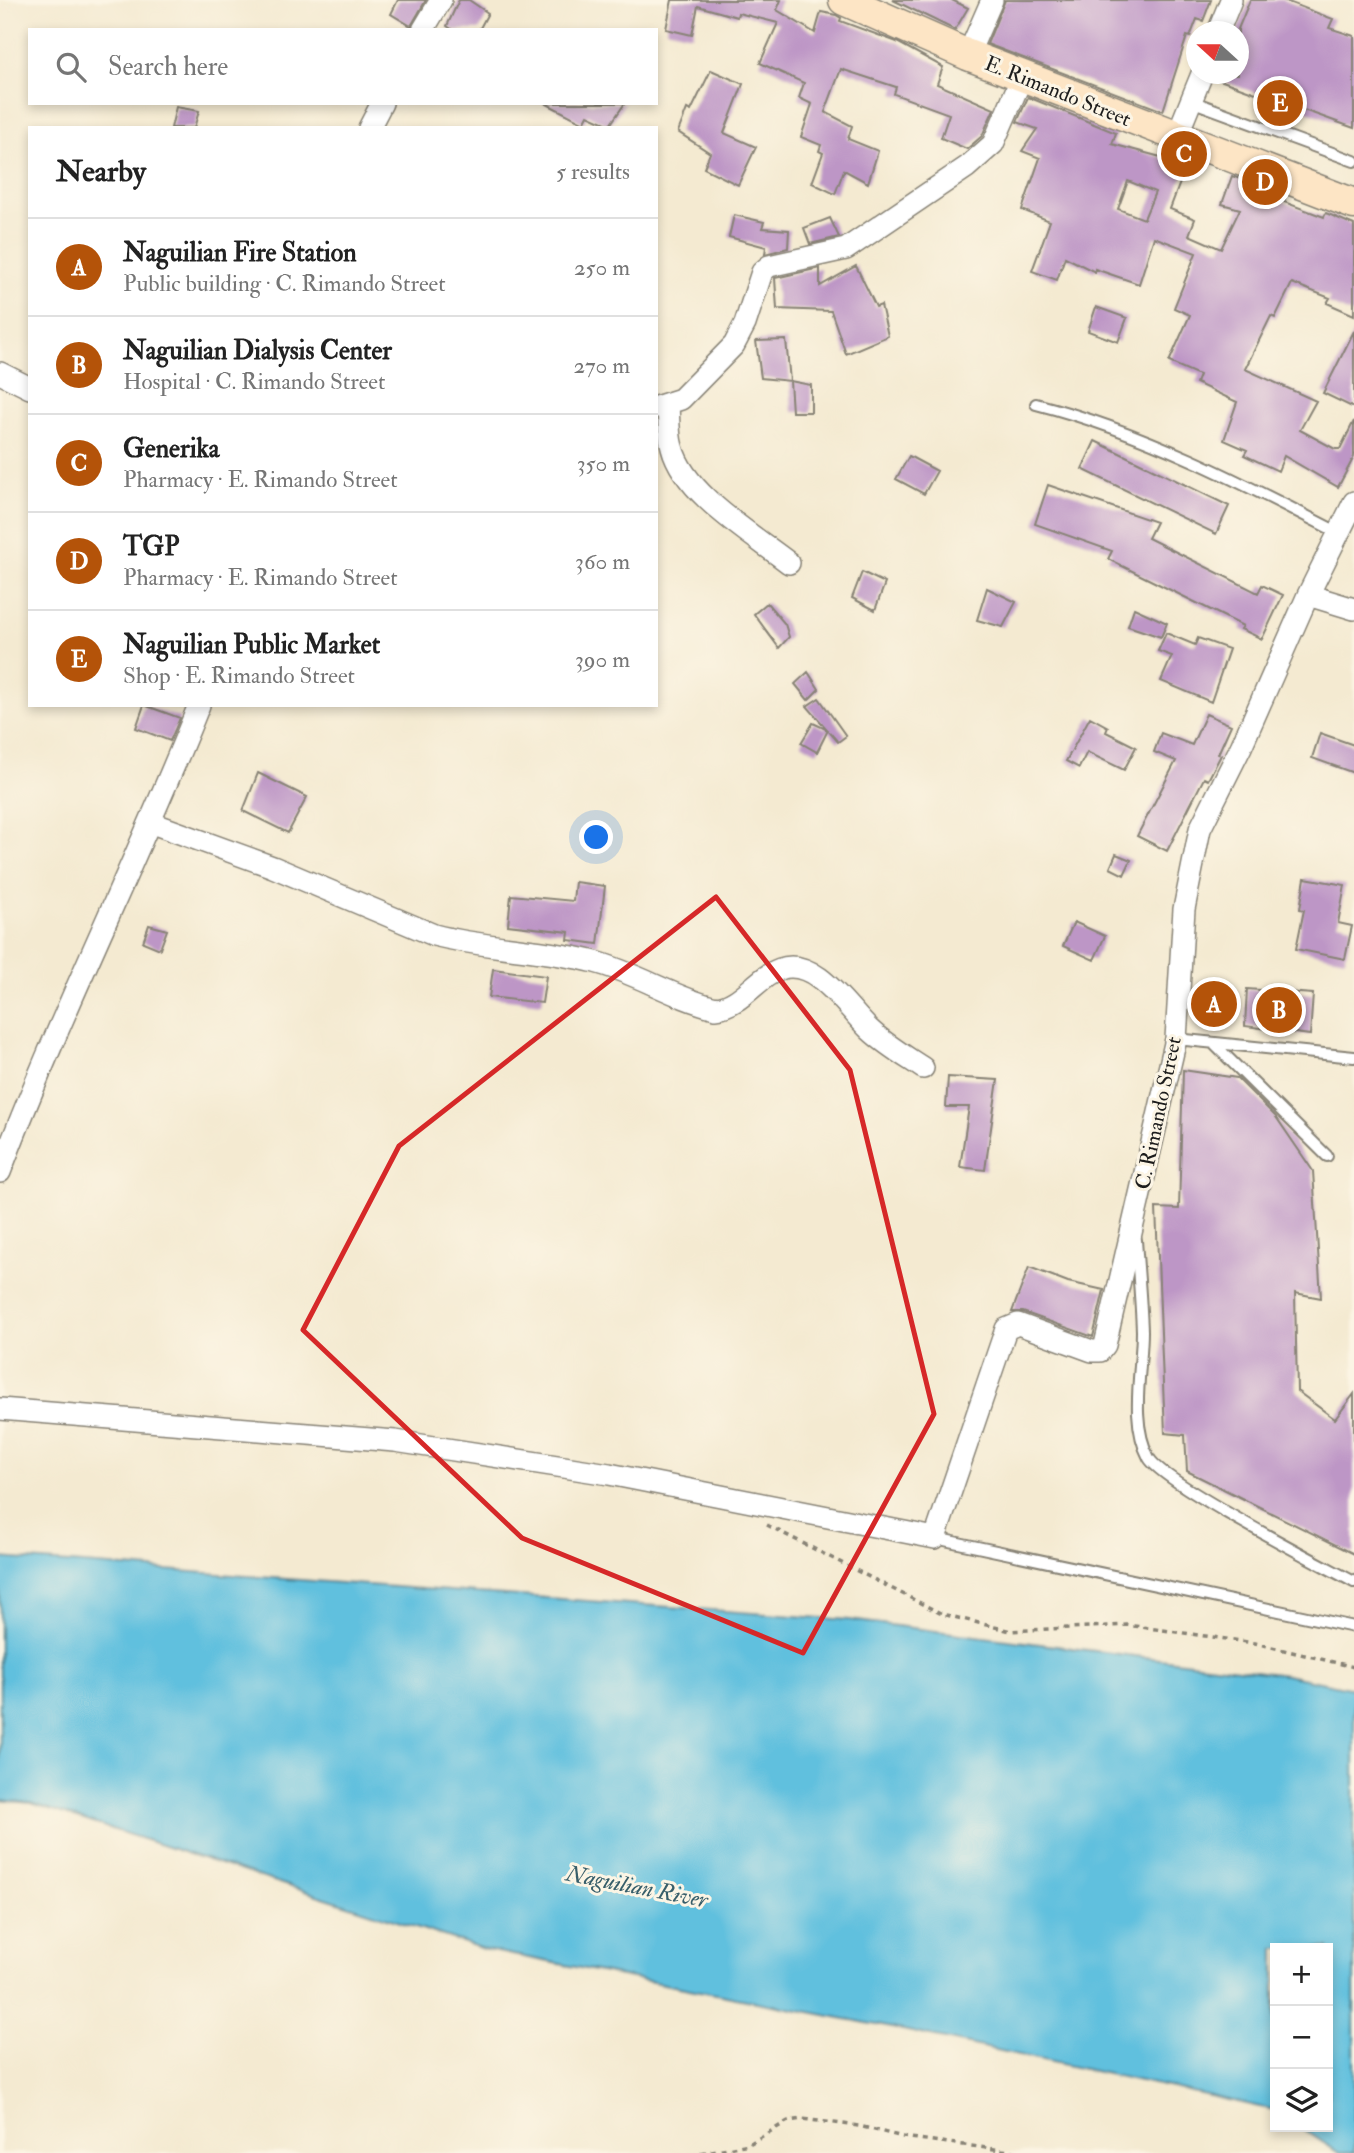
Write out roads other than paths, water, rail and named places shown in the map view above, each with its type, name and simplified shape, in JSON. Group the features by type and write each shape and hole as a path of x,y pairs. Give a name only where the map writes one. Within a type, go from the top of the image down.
{"street":[{"path":"424,28 441,0"},
{"name":"E. Rimando Street","path":"844,0 1022,77 1354,204"},
{"path":"968,55 992,0"},
{"path":"1222,21 1231,0"},
{"path":"789,563 699,491 682,472 671,447 662,405 681,398 734,345 745,324 762,272 780,263 809,260 846,249 967,167 993,144 1022,77"},
{"path":"1176,138 1198,84"},
{"path":"370,126 381,105"},
{"path":"0,373 28,387"},
{"name":"C. Rimando Street","path":"935,1538 1006,1329 1018,1324 1092,1352 1100,1351 1105,1345 1176,1039 1184,909 1200,830 1241,747 1308,594 1354,502"},
{"path":"1308,594 1354,609"},
{"path":"0,1172 37,1074 152,823 198,707"},
{"path":"152,823 273,867 434,935 583,959 621,969 716,1008 730,1004 779,969 800,968 818,977 871,1031 923,1068"},
{"path":"0,1409 395,1441 609,1474 935,1538"}],"lane":[{"path":"1191,101 1354,161"},
{"path":"1036,404 1080,415 1153,445 1339,533"},
{"path":"1176,1039 1354,1057"},
{"path":"1215,1045 1327,1156"},
{"path":"1135,1216 1142,1331 1139,1420 1150,1459 1182,1485 1354,1582"},
{"path":"935,1538 1354,1627"}],"water":[{"name":"Naguilian River","path":"0,1558 849,1620 1286,1675 1354,1689 1354,2153 1339,2153 1308,2132 1333,2132 1333,1943 1270,1943 1270,2109 903,2030 487,1950 31,1803 0,1800"}],"place":[{"name":"Naguilian Public Market","path":"1280,103"},
{"name":"Generika","path":"1184,154"},
{"name":"TGP","path":"1265,182"},
{"name":"Naguilian Fire Station","path":"1214,1004"},
{"name":"Naguilian Dialysis Center","path":"1279,1010"}]}
